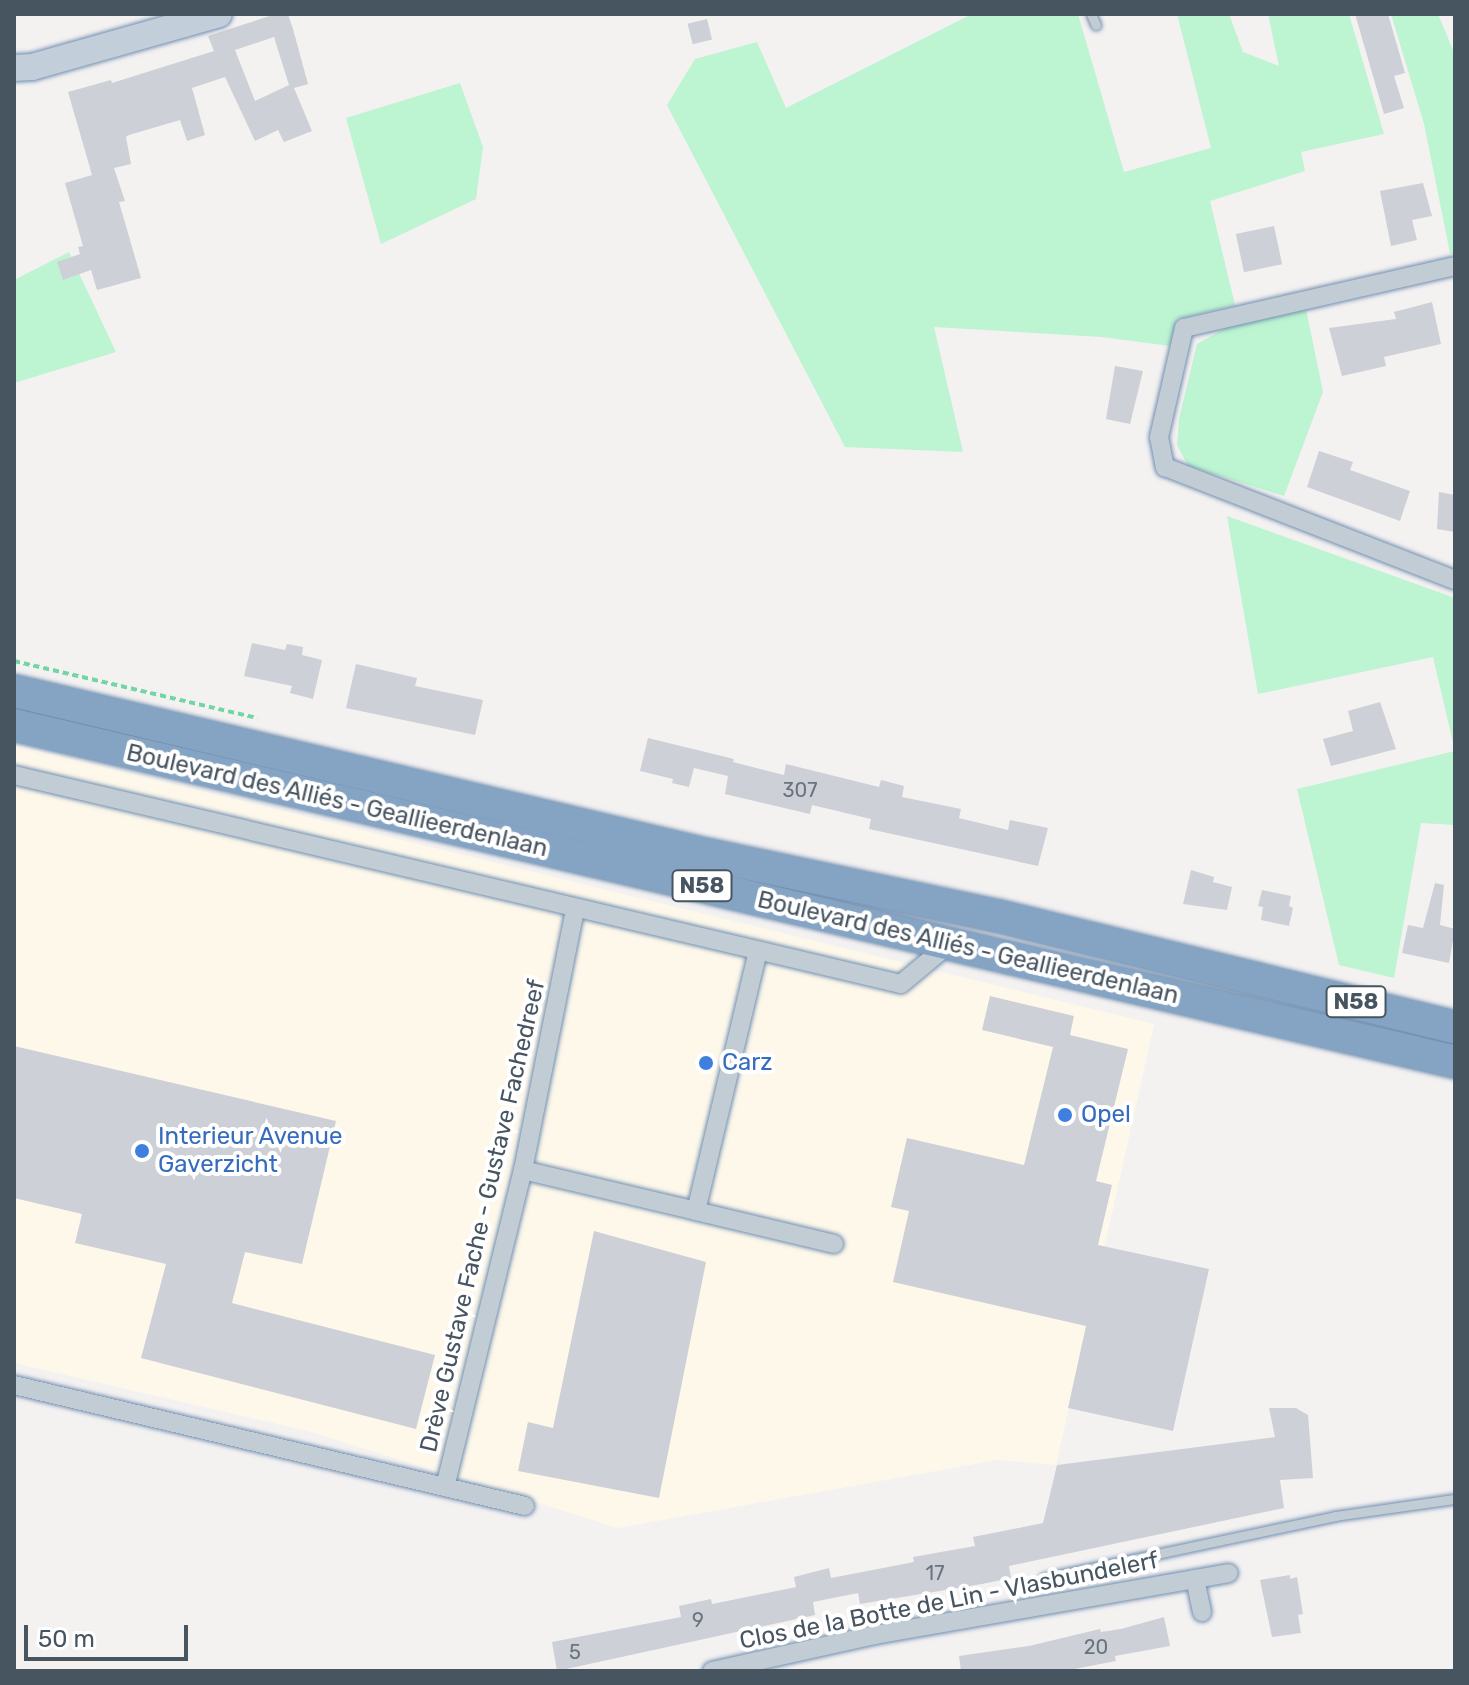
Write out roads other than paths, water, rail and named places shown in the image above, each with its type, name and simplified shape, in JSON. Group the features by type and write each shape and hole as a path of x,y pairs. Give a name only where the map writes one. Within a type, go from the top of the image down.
{"highway":[{"name":"Boulevard des Alliés - Geallieerdenlaan","path":"14,691 708,855 954,926"},
{"name":"Boulevard des Alliés - Geallieerdenlaan","path":"14,725 1114,962 1455,1027"},
{"name":"Boulevard des Alliés - Geallieerdenlaan","path":"1114,962 1455,1062"}],"street":[{"path":"14,68 32,67 219,14"},
{"path":"1455,266 1184,328 1159,437 1165,467 1455,580"},
{"path":"14,775 901,984 954,926"},
{"name":"Drève Gustave Fache - Gustave Fachedreef","path":"445,1487 523,1170 575,909"},
{"path":"696,1211 758,951"},
{"path":"523,1170 834,1244"},
{"name":"Drève Gustave Fache - Gustave Fachedreef","path":"14,1385 525,1506"},
{"name":"Clos de la Botte de Lin - Vlasbundelerf","path":"712,1671 874,1635 1229,1573"},
{"name":"Clos de la Botte de Lin - Vlasbundelerf","path":"1195,1579 1202,1612"}],"lane":[{"path":"1091,14 1096,25"},
{"path":"1044,1578 1335,1516 1455,1499"}],"place":[{"name":"Carz","path":"706,1063"},
{"name":"Opel","path":"1065,1115"},
{"name":"Interieur Avenue Gaverzicht","path":"142,1151"}]}
